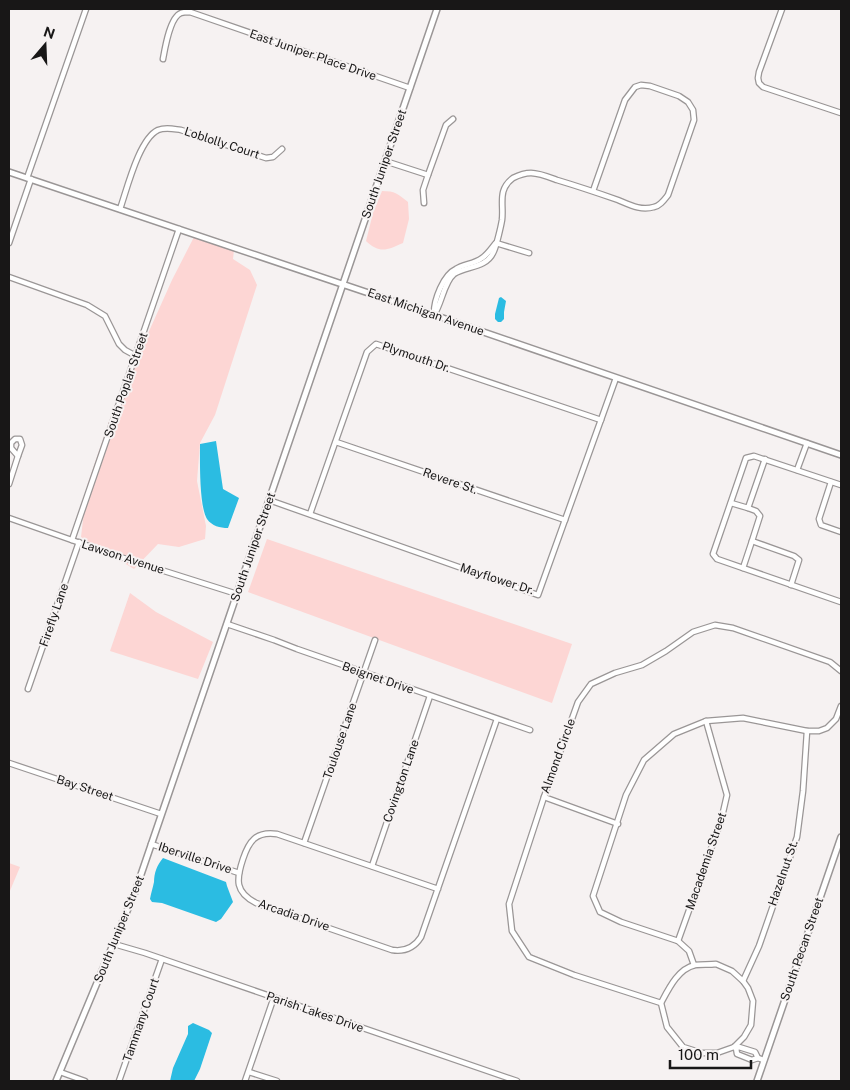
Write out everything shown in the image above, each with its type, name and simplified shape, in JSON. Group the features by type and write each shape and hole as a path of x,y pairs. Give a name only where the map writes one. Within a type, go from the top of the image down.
{"street":[{"path":"9,243 86,9"},
{"name":"South Juniper Street","path":"56,1081 135,892 438,9"},
{"path":"782,9 759,72 759,83 763,87 841,113"},
{"name":"East Juniper Place Drive","path":"163,59 171,27 179,14 190,12 410,88"},
{"path":"434,314 439,308 447,283 451,278 461,271 483,263 493,253 502,221 502,197 505,188 512,180 522,174 533,172 641,209 656,207 662,202 668,195 694,120 688,102 679,96 650,86 641,85 635,87 625,100 593,191"},
{"path":"424,203 423,190 428,175 446,125 453,119"},
{"name":"Loblolly Court","path":"120,209 138,156 152,134 160,130 168,128 181,130 266,158 273,157 282,149"},
{"path":"385,161 428,175"},
{"name":"East Michigan Avenue","path":"9,172 434,314 841,455"},
{"name":"South Poplar Street","path":"72,540 179,229"},
{"path":"496,243 529,253"},
{"path":"9,277 87,305 105,316 119,344 136,356"},
{"name":"Plymouth Dr.","path":"310,514 367,352 376,344 601,420"},
{"name":"Mayflower Dr.","path":"269,500 538,595 616,378"},
{"name":"Revere St.","path":"336,442 565,520"},
{"path":"797,470 807,443"},
{"path":"9,484 18,456"},
{"path":"841,485 765,459 754,456 746,458 713,554 717,559 841,602"},
{"path":"748,508 765,459"},
{"path":"831,482 819,519 821,525 841,532"},
{"path":"731,503 756,511 760,516 743,568"},
{"name":"Lawson Avenue","path":"9,518 237,594"},
{"path":"752,541 794,556 799,560 791,585"},
{"name":"Firefly Lane","path":"28,689 79,542"},
{"name":"Beignet Drive","path":"226,624 530,730"},
{"name":"Almond Circle","path":"661,1003 574,975 529,957 512,932 509,904 578,702 591,684 615,673 642,665 693,632 715,625 734,628 830,662 841,671"},
{"name":"Toulouse Lane","path":"304,843 375,640"},
{"name":"Covington Lane","path":"372,866 430,696"},
{"path":"694,965 689,951 678,941 620,922 600,912 594,896 626,795 644,760 674,734 706,721 743,718 807,731 819,731 827,728 836,719 841,706"},
{"name":"Arcadia Drive","path":"239,873 239,886 243,893 256,903 392,950 398,951 411,948 417,944 421,937 497,719"},
{"name":"Macademia Street","path":"678,941 721,821 727,795 706,721"},
{"name":"Hazelnut St.","path":"743,981 759,946 796,837 803,791 807,731"},
{"name":"Bay Street","path":"9,763 161,814"},
{"path":"544,797 618,824"},
{"path":"239,873 247,849 254,839 266,833 277,834 438,889"},
{"name":"South Pecan Street","path":"757,1081 761,1059 841,837"},
{"name":"Iberville Drive","path":"152,844 239,873"},
{"name":"Parish Lakes Drive","path":"114,944 517,1081"},
{"name":"Tammany Court","path":"119,1081 162,959"},
{"path":"735,1048 751,1025 754,1001 748,988 732,971 716,964 694,965 680,974 670,986 661,1003 667,1027 683,1047 702,1053 717,1053 735,1048 739,1046 755,1052 761,1059"},
{"path":"246,1081 274,997"},
{"path":"735,1048 737,1054 752,1060 761,1059"},
{"path":"60,1072 85,1081"},
{"path":"249,1072 277,1081"}],"shaded area":[{"path":"382,191 396,193 408,202 409,219 403,243 384,250 375,248 366,241 373,213"},
{"path":"194,237 234,250 233,259 250,270 257,285 215,415 200,443 197,481 206,526 205,539 179,547 158,544 134,569 81,537 87,486 111,416 172,280"},
{"path":"267,539 572,644 552,703 248,592"},
{"path":"130,593 156,612 213,642 198,679 110,651"},
{"path":"9,863 20,867 9,893"}],"water":[{"path":"501,297 506,301 504,319 498,322 495,319 495,314 499,298"},
{"path":"216,441 223,489 239,498 228,528 222,528 211,523 204,513 200,483 200,444"},
{"path":"163,858 226,882 233,902 221,919 216,922 162,903 152,902 150,899 155,872"},
{"path":"193,1023 212,1033 200,1069 194,1081 170,1081 173,1068 188,1034 188,1026"}]}
